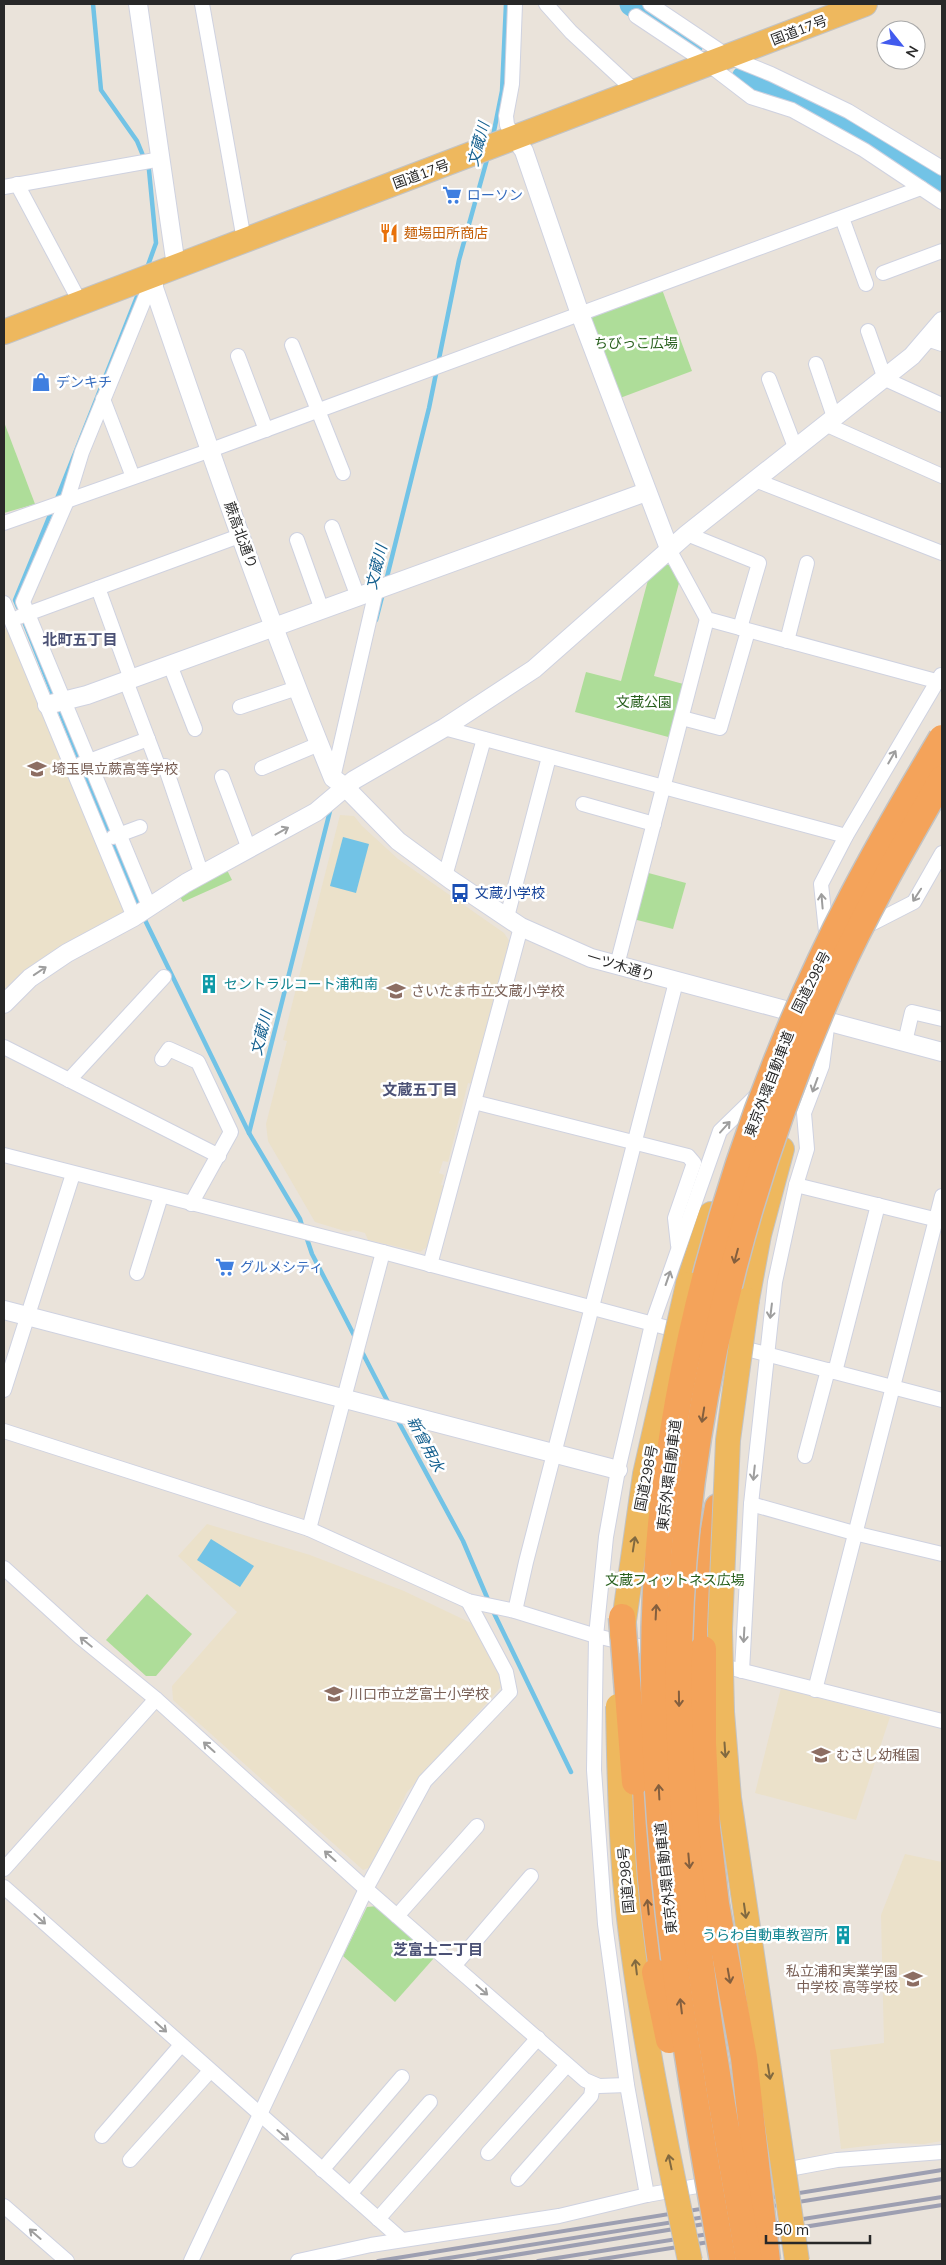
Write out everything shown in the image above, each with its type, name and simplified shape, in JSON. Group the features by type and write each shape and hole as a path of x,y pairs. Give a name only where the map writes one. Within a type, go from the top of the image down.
{"highway":[{"name":"国道17号","path":"4,332 865,4"},
{"name":"東京外環自動車道","path":"723,2261 688,2060 660,1817 654,1659 659,1557 671,1454 689,1346 714,1246 743,1152 775,1066 852,898 942,738"},
{"name":"国道298号","path":"690,2261 662,2122 641,2002 625,1880 619,1780 618,1701 622,1617 645,1474 688,1284 730,1157 795,1011 828,949 942,750"},
{"name":"東京外環自動車道","path":"749,2261 699,1956 682,1768 679,1663 684,1563 696,1459 713,1351 737,1252 765,1160 799,1066 837,975 871,906 942,780"},
{"path":"767,2261 744,2058 716,1904 708,1828 703,1743 703,1649 709,1559 728,1440 747,1300 776,1168 797,1099 828,1020 874,923 942,798"},
{"path":"728,1440 720,1628 722,1712 729,1798 797,2261"},
{"path":"622,1617 635,1782 655,1972 672,2056 723,2261"}],"street":[{"path":"138,4 150,161 176,266"},
{"path":"202,4 244,240"},
{"path":"515,4 512,84 506,116 507,125 499,144 524,151 580,314 646,492 670,551 707,620 617,966"},
{"path":"546,4 571,32 636,92"},
{"path":"650,4 719,61 751,97 792,110 864,150 942,202"},
{"path":"636,16 719,61 771,74 848,111 942,168"},
{"path":"80,302 10,186 150,161"},
{"path":"4,524 266,430 921,188"},
{"path":"842,218 866,284"},
{"path":"883,273 942,251"},
{"path":"16,618 64,502 147,278"},
{"name":"蕨高北通り","path":"147,278 154,288 210,450 297,688 319,744 339,785"},
{"path":"339,785 444,728 534,669 687,534 795,447 885,379 912,356 935,341 942,321"},
{"path":"868,331 885,379 942,405"},
{"path":"292,345 343,472"},
{"path":"238,356 266,430"},
{"path":"816,364 830,421"},
{"path":"769,379 795,447"},
{"path":"103,399 133,477"},
{"path":"830,421 942,476"},
{"path":"755,480 942,552"},
{"path":"55,703 128,680 646,492"},
{"path":"332,527 358,597"},
{"path":"682,718 720,728 759,563 687,534"},
{"path":"16,618 242,535"},
{"path":"297,540 322,610"},
{"path":"787,641 807,563"},
{"path":"98,588 148,739 162,767 202,875"},
{"path":"4,1004 30,978 67,953 324,806 339,785 377,591"},
{"path":"4,603 16,618 55,703 88,762 119,835 142,911"},
{"path":"707,620 939,678 846,836 821,884 828,949"},
{"path":"170,665 195,729"},
{"path":"240,707 297,688"},
{"path":"55,703 74,767 104,841 142,911"},
{"path":"444,728 846,836"},
{"path":"74,767 148,739"},
{"path":"445,876 484,739"},
{"path":"262,768 319,744"},
{"path":"430,1265 474,1102 549,757"},
{"path":"222,778 249,849"},
{"name":"一ツ木通り","path":"339,785 398,841 445,876 514,922 590,958 676,982 795,1011 942,1052"},
{"path":"87,799 101,792"},
{"path":"583,804 654,824"},
{"path":"104,841 140,827"},
{"path":"874,923 914,902 942,856"},
{"path":"69,1080 164,977"},
{"path":"515,1611 676,982"},
{"path":"905,1042 912,1012 942,1019"},
{"path":"742,1672 751,1504 775,1282 796,1185 807,1149 804,1113 822,1066 828,1020"},
{"path":"4,1047 219,1156"},
{"path":"162,1059 169,1049 198,1062 231,1132 191,1204"},
{"path":"647,2195 627,2085 605,1924 594,1780 596,1636 606,1537 618,1470 652,1324 720,1131 757,1095"},
{"path":"474,1102 688,1156 694,1163 675,1218 678,1248"},
{"path":"4,1155 383,1252 592,1309 942,1400"},
{"path":"4,1390 73,1174"},
{"path":"796,1185 939,1220"},
{"path":"137,1273 161,1196"},
{"path":"816,1690 854,1533 939,1220 942,1196"},
{"path":"804,1456 831,1371 878,1205"},
{"path":"309,1529 383,1252"},
{"path":"4,1310 344,1397 618,1470"},
{"path":"4,1431 309,1529 474,1602 515,1611 596,1636 942,1721"},
{"path":"751,1504 854,1533 942,1554"},
{"path":"4,1568 80,1637 156,1699 366,1889 584,2080 599,2086 627,2085"},
{"path":"191,2261 366,1889 425,1781 510,1692 506,1672 474,1602"},
{"path":"4,1869 156,1699"},
{"path":"397,1916 477,1826"},
{"path":"454,1966 531,1876"},
{"path":"4,1887 402,2240"},
{"path":"378,2219 538,2038"},
{"path":"102,2136 181,2045"},
{"path":"488,2153 567,2065"},
{"path":"130,2160 210,2071"},
{"path":"322,2170 402,2077"},
{"path":"518,2179 591,2096 593,2084"},
{"path":"350,2194 430,2102"},
{"path":"298,2261 402,2240 558,2216 647,2195 837,2160 942,2152"},
{"path":"4,2206 67,2261"}],"shaded area":[{"name":"埼玉県立蕨高等学校","path":"4,628 13,633 127,906 123,917 4,996"},
{"name":"さいたま市立文蔵小学校","path":"340,815 354,816 362,826 398,859 504,933 510,942 473,1084 468,1083 448,1162 443,1161 439,1173 444,1175 441,1185 445,1186 427,1247 420,1252 368,1240 365,1233 353,1230 348,1232 315,1222 268,1141 266,1124 287,1041 283,1040"},
{"name":"川口市立芝富士小学校","path":"207,1524 310,1555 404,1591 471,1623 502,1675 503,1683 500,1688 407,1792 371,1867 363,1870 173,1700 172,1686 237,1612 178,1556"},
{"name":"むさし幼稚園","path":"781,1688 890,1717 856,1820 755,1793"},
{"name":"私立浦和実業学園 中学校 高等学校","path":"905,1854 942,1862 942,2141 924,2144 892,2143 841,2149 830,2050 884,2043 881,1915"}],"green space":[{"name":"ちびっこ広場","path":"660,284 692,371 612,401 580,314"},
{"path":"4,422 35,504 4,513"},
{"name":"文蔵公園","path":"666,564 671,566 679,583 654,676 687,685 672,738 575,712 586,672 621,681 648,580"},
{"path":"226,868 232,880 183,902 178,893"},
{"path":"641,871 686,883 673,929 629,918"},
{"path":"147,1594 192,1634 156,1676 146,1676 106,1640"},
{"path":"377,1906 434,1958 395,2002 343,1956 367,1907"}],"water":[{"path":"343,837 369,844 356,893 330,886"},
{"path":"211,1539 254,1566 240,1587 197,1560"}],"waterway":[{"path":"93,4 101,90 137,141 149,170 156,243 147,268"},
{"name":"文蔵川","path":"493,136 502,91 506,4"},
{"path":"632,4 691,44"},
{"path":"744,78 821,114 871,141 942,186"},
{"name":"文蔵川","path":"386,581 429,408 459,260 488,156"},
{"path":"56,501 140,289"},
{"path":"18,607 15,600 52,510"},
{"name":"文蔵川","path":"376,620 383,593"},
{"path":"23,619 55,700"},
{"path":"58,707 140,908"},
{"name":"文蔵川","path":"249,1133 331,807"},
{"path":"143,916 249,1133 300,1219 303,1229"},
{"name":"新曾用水","path":"306,1236 312,1254 356,1339"},
{"name":"新曾用水","path":"360,1348 390,1406"},
{"name":"新曾用水","path":"396,1417 463,1541 489,1602"},
{"name":"新曾用水","path":"492,1609 571,1772"}],"railway":[{"path":"378,2261 942,2170"},
{"path":"430,2261 942,2179"},
{"path":"538,2261 942,2197"},
{"path":"590,2261 942,2205"},
{"path":"478,2261 717,2222"}],"place":[{"name":"ローソン","path":"452,195"},
{"name":"麺場田所商店","path":"389,233"},
{"name":"デンキチ","path":"41,382"},
{"name":"埼玉県立蕨高等学校","path":"37,769"},
{"name":"文蔵小学校","path":"460,893"},
{"name":"セントラルコート浦和南","path":"209,984"},
{"name":"さいたま市立文蔵小学校","path":"396,991"},
{"name":"グルメシティ","path":"225,1267"},
{"name":"川口市立芝富士小学校","path":"334,1694"},
{"name":"むさし幼稚園","path":"821,1755"},
{"name":"うらわ自動車教習所","path":"843,1935"},
{"name":"私立浦和実業学園 中学校 高等学校","path":"913,1979"}],"district":[{"name":"北町五丁目","path":"80,639"},
{"name":"文蔵五丁目","path":"420,1089"},
{"name":"芝富士二丁目","path":"438,1949"}],"park label":[{"name":"文蔵フィットネス広場","path":"675,1580"}]}
